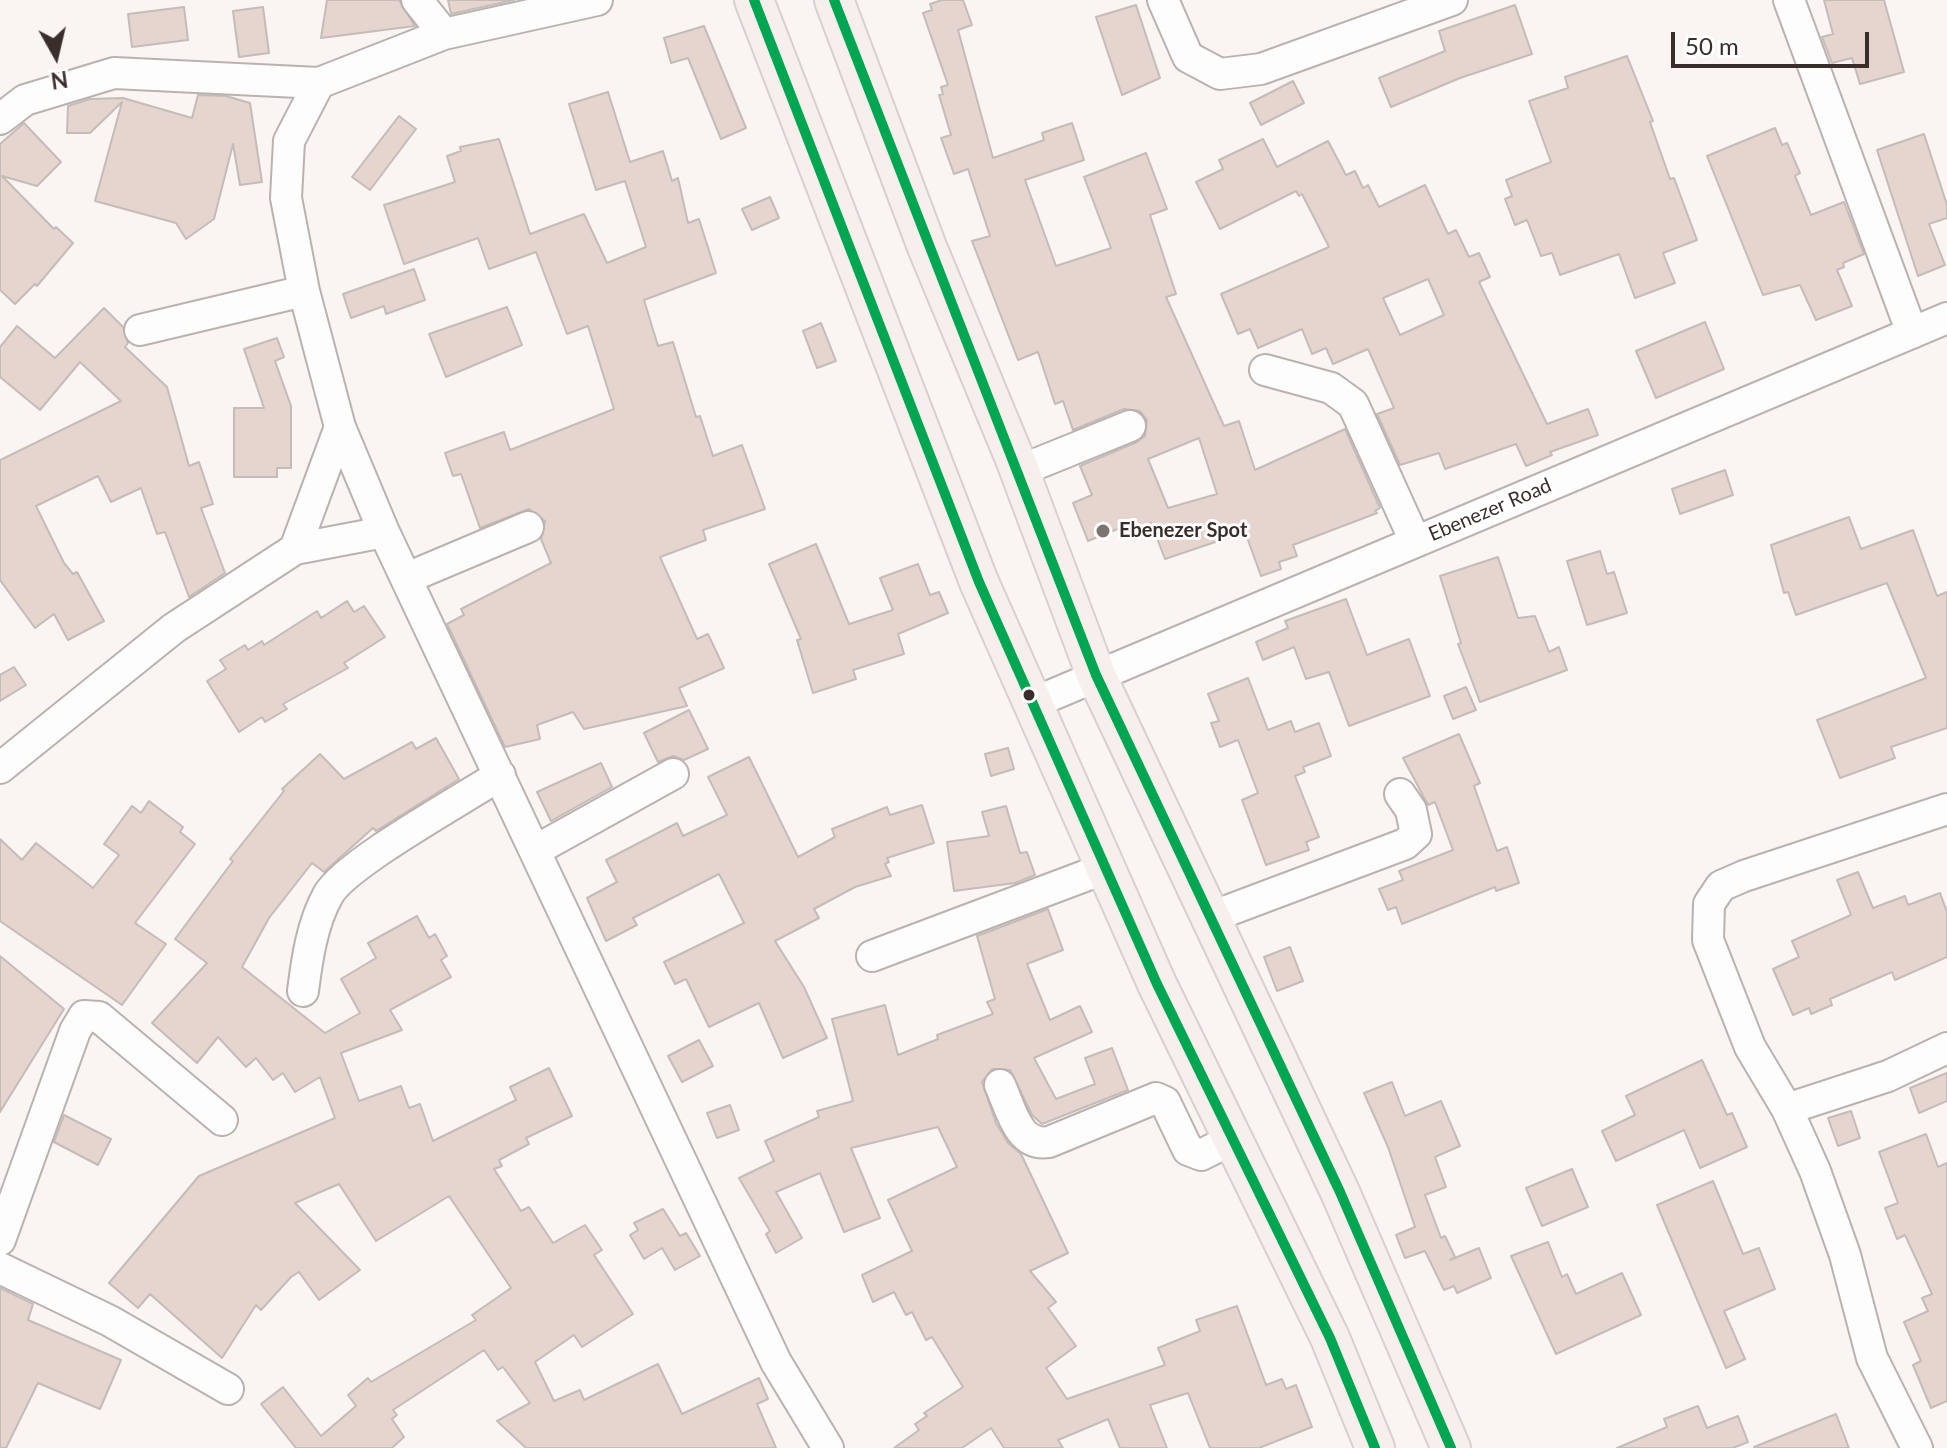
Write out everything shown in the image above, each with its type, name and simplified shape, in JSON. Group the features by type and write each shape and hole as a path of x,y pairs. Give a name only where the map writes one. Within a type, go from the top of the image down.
{"main road":[{"path":"754,0 979,582 1106,868 1330,1338 1375,1448"},
{"path":"834,0 927,247 1019,471 1096,675 1340,1192 1451,1448"}],"street":[{"path":"417,0 444,34"},
{"path":"0,119 25,100 114,73 319,83 444,34 597,0"},
{"path":"1163,0 1188,57 1220,74 1261,69 1452,0"},
{"path":"1789,0 1912,333"},
{"path":"319,83 289,141 286,198 304,291 340,427 384,532 776,1362 828,1448"},
{"path":"140,330 304,291"},
{"name":"Ebenezer Road","path":"1033,703 1947,318"},
{"path":"1265,370 1331,388 1353,404 1415,541"},
{"path":"1019,471 1130,426"},
{"path":"295,549 340,427"},
{"path":"407,578 528,527"},
{"path":"0,768 174,628 295,549 384,532"},
{"path":"536,850 673,774"},
{"path":"303,991 309,947 329,893 364,862 500,775"},
{"path":"1211,917 1405,844 1416,834 1411,810 1400,794"},
{"path":"1917,1448 1872,1358 1845,1255 1815,1171 1787,1109 1750,1047 1708,940 1709,904 1721,886 1744,876 1947,809"},
{"path":"872,956 1106,868"},
{"path":"0,1240 75,1031 84,1016 99,1017 222,1120"},
{"path":"1787,1109 1888,1076 1947,1048"},
{"path":"1000,1085 1025,1138 1037,1144 1156,1098 1165,1102 1188,1150 1201,1155 1233,1139"},
{"path":"0,1268 110,1321 228,1389"}],"building":[{"path":"327,0 399,0 415,26 321,38"},
{"path":"448,0 514,0 451,14"},
{"path":"942,0 963,0 972,25 958,30 993,158 1044,140 1042,133 1072,123 1084,160 1025,180 1056,266 1111,248 1084,177 1146,153 1167,209 1150,215 1176,294 1166,297 1224,426 1239,421 1255,470 1345,429 1380,508 1375,511 1377,513 1293,545 1297,556 1279,562 1281,569 1261,576 1245,532 1165,559 1151,523 1133,530 1130,524 1088,541 1073,503 1092,495 1080,466 1137,442 1145,436 1147,420 1140,411 1124,409 1073,430 1063,401 1055,404 1038,352 1018,360 972,241 990,236 968,169 954,174 941,138 951,135 939,95 943,94 941,87 948,85 923,13 932,10 930,4","holes":["1199,438 1217,494 1168,508 1148,459"]},
{"path":"1824,0 1884,0 1904,72 1860,84 1852,58 1832,63 1822,37 1833,34"},
{"path":"1136,5 1160,78 1122,95 1096,17"},
{"path":"1515,5 1532,54 1460,78 1391,107 1379,78 1445,51 1439,31"},
{"path":"184,7 188,40 132,47 128,14"},
{"path":"263,7 269,53 239,57 233,11"},
{"path":"704,26 746,128 721,139 688,58 671,63 664,38"},
{"path":"1627,56 1653,121 1650,122 1670,179 1674,178 1697,240 1663,253 1675,283 1635,298 1619,254 1560,275 1552,253 1541,256 1527,220 1515,225 1505,199 1512,196 1506,180 1551,162 1529,101 1568,88 1565,77"},
{"path":"1293,81 1304,103 1261,125 1250,103"},
{"path":"608,92 630,162 663,151 672,181 678,178 688,223 699,219 716,273 644,300 658,346 673,342 696,417 700,416 713,456 742,445 765,509 703,530 706,540 660,557 697,639 708,634 724,668 679,688 687,706 584,729 573,712 537,725 540,739 505,747 447,624 464,615 461,609 551,563 541,539 545,521 529,509 480,528 461,474 453,476 445,453 504,432 510,450 614,409 588,326 567,334 536,252 489,269 478,238 404,264 384,205 455,182 447,156 461,151 460,147 499,139 530,234 584,214 607,263 646,247 625,181 596,190 569,104"},
{"path":"198,95 226,96 250,103 262,182 240,185 233,144 214,219 186,239 176,223 95,201 122,102 90,133 67,133 68,106 90,99 123,98 192,118"},
{"path":"399,116 416,129 370,190 352,177"},
{"path":"24,123 61,162 37,186 2,176 54,229 56,227 73,243 37,286 35,284 15,304 0,290 0,144"},
{"path":"1775,128 1782,145 1787,143 1800,173 1795,176 1811,215 1844,202 1864,254 1843,263 1844,267 1837,270 1852,306 1816,320 1800,285 1763,295 1707,156"},
{"path":"1924,134 1947,205 1947,218 1929,224 1945,265 1918,276 1877,150"},
{"path":"1263,139 1277,167 1328,141 1346,175 1355,171 1363,188 1368,185 1379,207 1425,185 1448,234 1456,230 1469,257 1479,253 1490,277 1479,282 1547,424 1588,409 1598,435 1550,452 1552,455 1526,466 1516,444 1445,469 1439,453 1400,465 1377,414 1394,408 1368,349 1333,364 1326,348 1312,354 1302,329 1258,348 1250,329 1238,334 1221,294 1329,247 1302,194 1299,196 1296,191 1220,229 1196,182 1223,169 1219,160","holes":["1428,279 1444,315 1400,335 1383,298"]},
{"path":"770,197 779,218 752,230 742,209"},
{"path":"414,269 425,300 386,314 384,306 351,318 343,294"},
{"path":"507,307 522,345 446,377 429,334"},
{"path":"104,308 123,327 128,343 125,347 167,387 189,466 199,462 213,504 201,508 225,573 189,597 165,532 157,534 141,488 111,502 98,476 36,506 64,563 73,574 77,572 104,621 68,640 54,614 35,628 0,580 0,460 121,401 80,362 40,410 0,377 0,347 17,326 55,358"},
{"path":"1705,322 1724,369 1656,398 1636,351"},
{"path":"821,323 836,361 817,368 803,331"},
{"path":"277,338 284,357 275,361 291,406 291,468 277,468 277,477 234,477 234,408 264,408 244,349"},
{"path":"1725,470 1733,495 1680,514 1672,489"},
{"path":"1849,517 1861,549 1913,530 1937,596 1947,592 1947,728 1891,747 1895,758 1840,778 1817,720 1926,678 1887,583 1796,615 1788,592 1784,593 1771,545"},
{"path":"816,544 849,624 893,610 880,578 918,564 930,595 939,592 948,613 898,634 904,654 853,670 856,679 813,693 797,640 801,639 769,564"},
{"path":"1600,551 1607,574 1614,572 1627,613 1587,625 1567,561"},
{"path":"1498,557 1518,618 1535,616 1549,652 1559,647 1567,670 1480,702 1458,644 1461,643 1440,576"},
{"path":"1346,599 1367,655 1409,639 1430,696 1349,726 1329,672 1306,679 1294,647 1263,660 1256,642 1288,628 1285,621"},
{"path":"347,601 354,612 364,606 385,637 344,663 348,668 283,704 287,709 265,722 262,717 239,732 207,681 226,669 220,660 245,645 248,650 262,641 264,645 317,611 321,618"},
{"path":"14,667 26,685 0,701 0,675"},
{"path":"1248,678 1268,730 1291,721 1295,732 1319,723 1331,756 1303,767 1305,772 1295,776 1319,837 1306,842 1309,850 1266,865 1242,800 1258,793 1238,740 1220,747 1211,723 1219,721 1208,694"},
{"path":"1466,687 1476,710 1453,719 1444,696"},
{"path":"689,710 708,749 684,760 673,756 658,762 644,733"},
{"path":"1459,734 1480,783 1474,786 1497,851 1507,847 1519,883 1496,891 1495,887 1402,924 1396,907 1388,910 1379,889 1403,880 1399,871 1453,850 1435,802 1428,805 1403,758"},
{"path":"436,738 459,779 376,831 373,828 324,872 312,863 269,918 242,967 325,1033 360,1013 341,979 376,958 368,943 417,916 429,938 435,934 447,956 441,960 451,977 390,1010 402,1030 341,1053 359,1101 401,1086 409,1108 420,1104 433,1141 516,1100 510,1087 549,1068 572,1116 526,1138 529,1144 499,1160 502,1166 494,1169 521,1211 529,1207 553,1243 585,1225 602,1250 594,1255 633,1314 582,1347 574,1335 535,1362 554,1401 580,1390 584,1400 658,1364 682,1414 759,1378 768,1399 757,1404 776,1448 526,1448 497,1421 530,1403 503,1367 498,1370 484,1350 393,1410 397,1415 392,1419 404,1437 392,1448 296,1448 261,1404 283,1387 321,1436 356,1406 348,1395 368,1378 371,1382 476,1320 472,1315 511,1288 449,1196 376,1241 339,1184 295,1203 360,1270 319,1300 299,1272 291,1277 261,1310 256,1305 222,1358 150,1294 138,1308 109,1283 199,1176 335,1118 320,1077 295,1092 283,1073 273,1080 256,1058 246,1067 218,1037 197,1063 152,1023 207,963 175,939 233,861 230,859 284,791 282,789 320,754 344,779 412,742 416,749"},
{"path":"1008,748 1014,769 991,776 985,754"},
{"path":"749,757 798,857 835,837 832,829 887,807 890,815 922,805 934,843 887,858 889,862 885,864 891,876 855,887 814,909 819,918 775,941 804,987 827,1038 783,1058 759,1003 709,1027 686,979 675,984 664,962 744,923 719,874 633,918 637,925 606,941 587,898 617,882 606,860 677,823 683,836 727,815 708,777"},
{"path":"601,763 612,787 551,821 537,792"},
{"path":"149,801 183,827 180,832 195,844 135,923 166,944 122,1005 0,921 0,839 22,860 36,843 93,888 119,855 104,844 132,806 141,813"},
{"path":"1006,806 1020,853 1027,852 1035,875 1015,883 954,891 947,842 989,836 982,812"},
{"path":"1858,872 1873,908 1905,896 1908,905 1940,893 1947,912 1947,957 1895,980 1892,972 1830,999 1832,1005 1811,1014 1809,1008 1793,1015 1773,969 1799,957 1792,941 1851,915 1837,880"},
{"path":"1048,909 1063,950 1027,964 1050,1020 1080,1006 1092,1032 1034,1058 1056,1099 1095,1084 1085,1058 1112,1048 1128,1090 1042,1124 1032,1115 1010,1070 992,1069 982,1082 996,1123 1008,1143 1021,1154 1068,1253 1030,1271 1056,1302 1048,1308 1076,1346 1046,1368 1067,1399 1165,1365 1158,1348 1200,1331 1196,1320 1237,1306 1266,1385 1282,1379 1286,1389 1296,1385 1312,1427 1259,1448 1210,1448 1188,1393 1150,1405 1167,1448 1120,1448 1108,1419 1058,1440 1063,1448 1004,1448 991,1428 962,1448 894,1448 919,1430 915,1424 927,1416 924,1413 963,1387 932,1337 926,1340 912,1312 906,1315 894,1292 873,1302 862,1275 912,1251 888,1200 957,1167 938,1127 851,1148 880,1218 844,1232 820,1173 776,1192 802,1238 776,1253 766,1234 770,1231 739,1178 774,1161 765,1141 819,1117 817,1111 853,1101 832,1019 885,1005 898,1055 938,1039 937,1035 993,1014 987,1002 995,999 977,936"},
{"path":"1290,947 1303,981 1277,991 1264,957"},
{"path":"0,956 64,1009 0,1112"},
{"path":"699,1040 713,1066 682,1082 668,1056"},
{"path":"1702,1060 1727,1115 1732,1113 1747,1147 1700,1168 1684,1130 1616,1161 1602,1131 1635,1115 1626,1096"},
{"path":"1947,1073 1947,1101 1919,1113 1910,1088"},
{"path":"1392,1082 1405,1116 1441,1101 1460,1146 1435,1157 1446,1187 1425,1195 1441,1238 1445,1236 1455,1257 1450,1260 1479,1248 1491,1278 1457,1293 1454,1286 1444,1290 1425,1251 1405,1258 1396,1235 1415,1227 1388,1147 1364,1093"},
{"path":"730,1105 739,1130 717,1138 707,1113"},
{"path":"1851,1111 1860,1138 1838,1146 1828,1118"},
{"path":"64,1115 111,1139 98,1165 54,1142"},
{"path":"1926,1134 1938,1167 1947,1163 1947,1401 1931,1408 1913,1365 1921,1361 1904,1322 1928,1311 1922,1298 1932,1294 1905,1235 1897,1239 1885,1208 1898,1203 1879,1152"},
{"path":"1572,1169 1588,1207 1542,1226 1526,1188"},
{"path":"1713,1181 1743,1254 1759,1248 1775,1289 1724,1311 1745,1359 1726,1368 1657,1205"},
{"path":"663,1209 680,1236 686,1233 700,1256 675,1270 662,1248 644,1259 630,1235 638,1230 634,1223"},
{"path":"1548,1242 1562,1277 1567,1274 1576,1294 1622,1273 1641,1315 1556,1354 1511,1256"},
{"path":"0,1288 33,1304 28,1320 121,1360 100,1409 38,1383 6,1448 0,1448"},
{"path":"1698,1406 1707,1428 1738,1416 1748,1442 1733,1448 1617,1448 1667,1427 1664,1419"},
{"path":"1836,1414 1849,1448 1754,1448 1754,1447"}],"transit line":[{"path":"754,0 979,582 1157,984 1330,1338 1375,1448"},
{"path":"834,0 1096,675 1340,1192 1451,1448"}],"place":[{"name":"Ebenezer Spot","path":"1103,531"}]}
